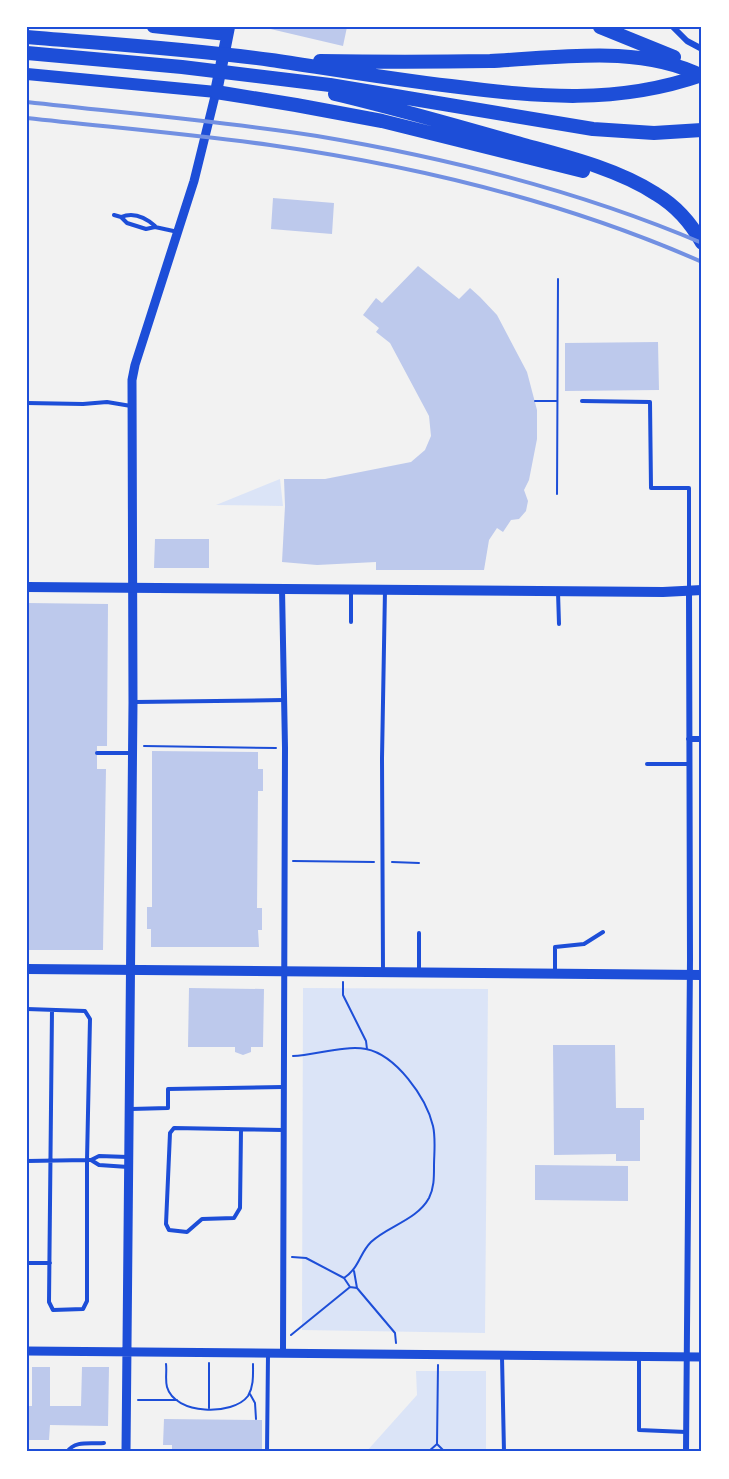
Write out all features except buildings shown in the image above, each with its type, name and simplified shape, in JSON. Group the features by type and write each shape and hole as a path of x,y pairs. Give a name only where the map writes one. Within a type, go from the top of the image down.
{"highway":[{"path":"600,27 678,59 702,74"},
{"path":"27,37 258,59 383,78 550,97 610,96 669,85 702,74"},
{"path":"27,53 182,67 363,90 593,129 635,133 702,130"},
{"path":"258,59 405,63 625,55 656,59 702,74"},
{"path":"254,76 406,112 534,147 606,170 659,196 684,217 702,243"},
{"path":"216,92 382,121 621,181 659,196"}],"main road":[{"path":"27,74 216,92 228,31 153,27"},
{"path":"27,587 702,590"},
{"path":"27,969 702,975"}],"street":[{"path":"673,27 687,41 702,48"},
{"path":"126,1452 133,749 132,380 194,181 216,92"},
{"path":"282,589 285,748 283,1353"},
{"path":"686,1452 690,975 689,591"},
{"path":"689,739 702,739"},
{"path":"27,1351 702,1357"}],"lane":[{"path":"121,217 130,214 149,220 155,227"},
{"path":"114,215 121,217 127,224 146,229 155,227 179,232"},
{"path":"582,401 650,402 651,488 689,488 689,591"},
{"path":"27,403 107,402 132,406"},
{"path":"351,590 351,622"},
{"path":"383,972 382,758 385,590"},
{"path":"558,591 559,624"},
{"path":"133,702 284,700"},
{"path":"97,753 133,749"},
{"path":"647,764 689,764"},
{"path":"555,974 555,947 584,944 603,932"},
{"path":"419,933 419,973"},
{"path":"27,1009 86,1011 90,1019 87,1301 83,1309 53,1310 49,1302 52,1010"},
{"path":"129,1109 168,1108 168,1089 283,1087"},
{"path":"241,1130 240,1208 234,1218 202,1219 187,1232 169,1230 166,1224 170,1133 174,1128 283,1130"},
{"path":"27,1161 89,1160 99,1156 129,1157"},
{"path":"89,1160 99,1165 128,1167"},
{"path":"27,1263 50,1263"},
{"path":"267,1452 268,1353"},
{"path":"502,1355 504,1452"},
{"path":"639,1356 639,1430 686,1432"},
{"path":"67,1452 71,1446 77,1444 104,1443"}],"path":[{"path":"557,494 558,279"},
{"path":"535,401 557,401"},
{"path":"133,749 285,748"},
{"path":"284,861 419,863"},
{"path":"343,972 343,994 366,1041 367,1049"},
{"path":"283,1056 367,1049 380,1055 398,1069 416,1090 427,1108 435,1138 433,1186 423,1207 371,1242 364,1250 354,1271 344,1278"},
{"path":"283,1257 306,1257 344,1278 350,1287"},
{"path":"354,1271 357,1288 395,1334 396,1354"},
{"path":"290,1336 350,1287 357,1288"},
{"path":"166,1352 167,1387 177,1400 191,1408 231,1408 239,1404 253,1385 254,1353"},
{"path":"209,1408 210,1352"},
{"path":"428,1452 436,1444 438,1354"},
{"path":"249,1393 255,1403 256,1419"},
{"path":"126,1400 177,1400"},
{"path":"436,1444 445,1452"}],"shaded area":[{"path":"280,479 283,506 216,505"},
{"path":"303,988 488,989 485,1333 302,1330"},
{"path":"416,1371 486,1371 486,1452 366,1452 417,1395"}],"railway":[{"path":"27,102 281,131 415,155 561,192 609,207 702,243"},
{"path":"27,118 270,145 435,175 598,221 702,262"}]}
